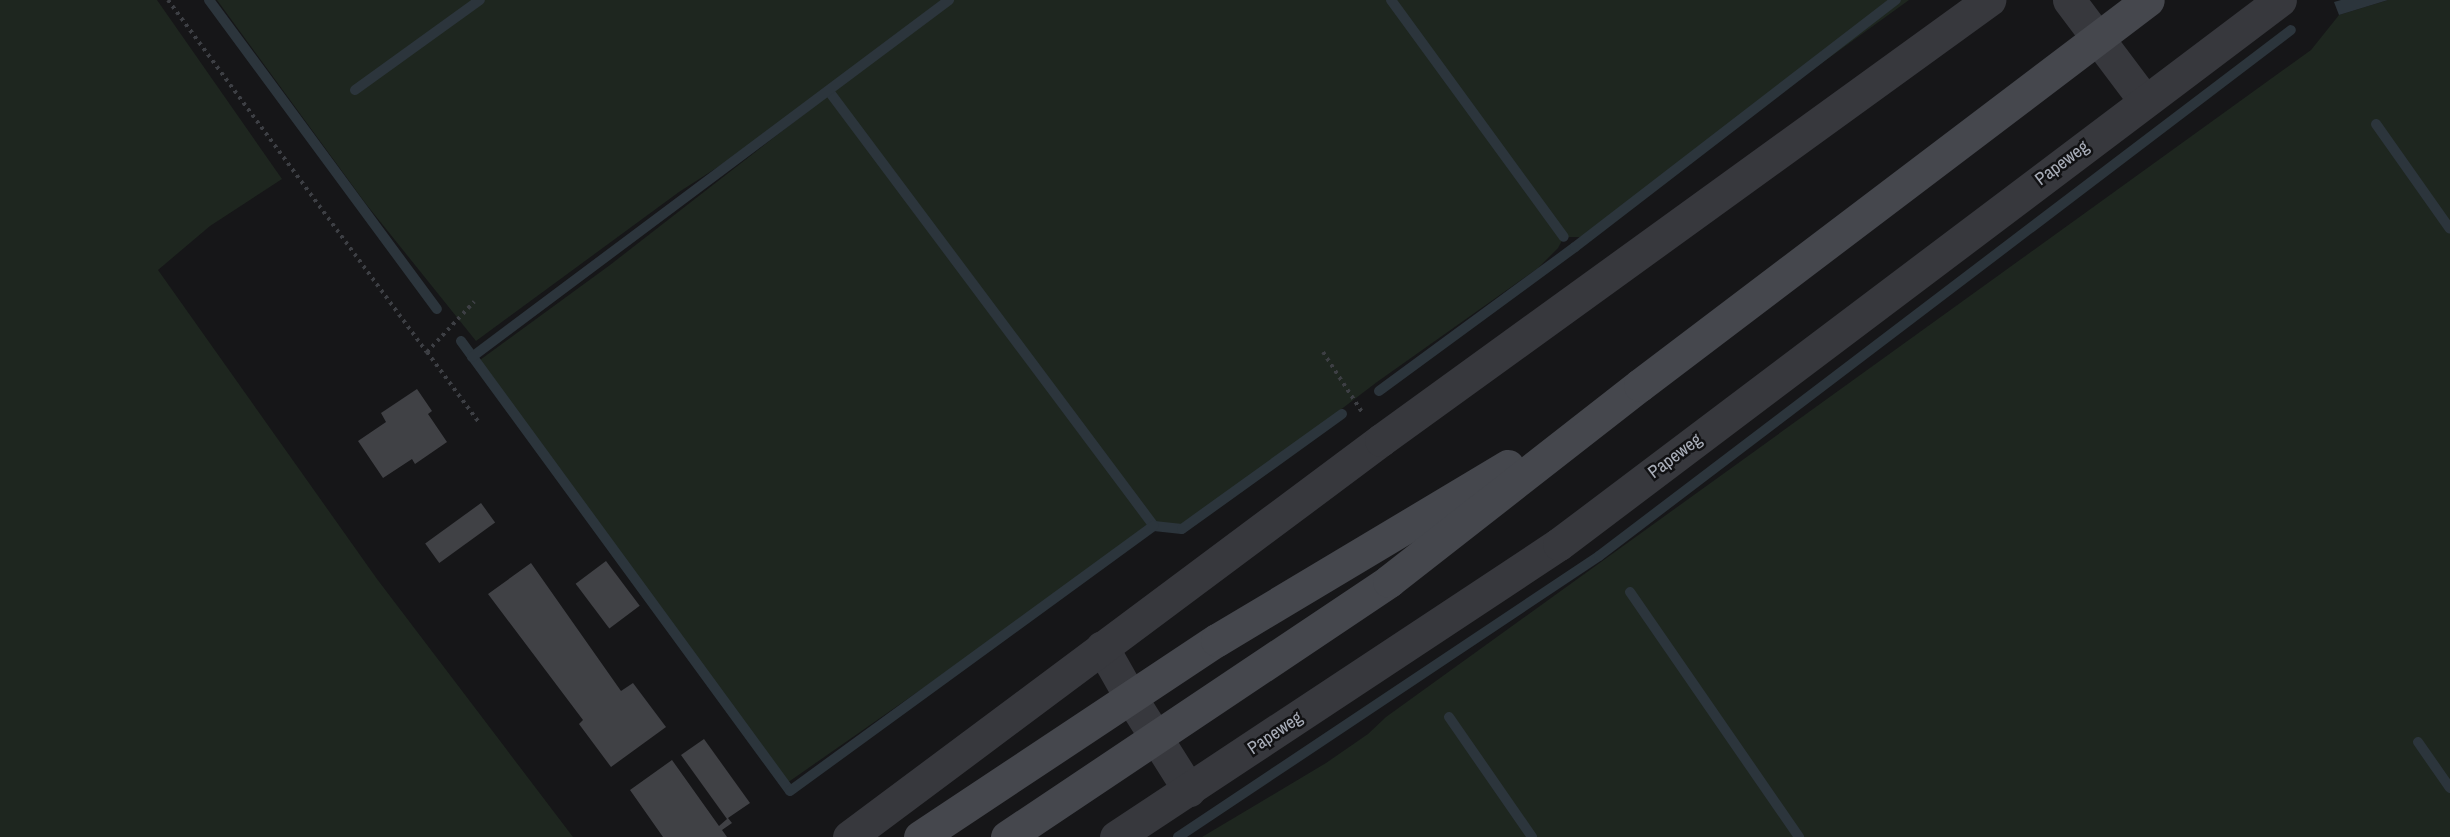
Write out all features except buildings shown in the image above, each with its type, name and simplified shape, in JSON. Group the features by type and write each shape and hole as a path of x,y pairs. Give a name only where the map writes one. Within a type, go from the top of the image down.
{"main road":[{"path":"1007,837 1389,581 1640,385 2148,0"},
{"path":"920,837 1218,640 1640,385"}],"street":[{"path":"849,837 1381,440 1989,0"},
{"path":"2069,0 2144,100"},
{"name":"Papeweg","path":"1116,837 1559,544 2144,100 2280,0"},
{"path":"1102,647 1189,790"}],"path":[{"path":"168,0 480,424"},
{"path":"427,352 474,302"},
{"path":"1323,352 1381,440"}],"shaded area":[{"path":"0,0 157,0 282,179 210,226 158,270 377,579 573,837 0,837"},
{"path":"217,0 1909,0 1768,102 1623,213 1594,232 1580,237 1564,237 1558,248 1538,268 1377,382 1205,513 1182,529 1169,532 1154,527 787,783 480,360 610,265 822,100 679,192 476,341 366,204"},
{"path":"2388,0 2450,0 2450,837 1202,837 1326,763 1368,734 1386,717 2311,50 2339,15"},
{"path":"2388,0 2339,15 2334,2"}],"waterway":[{"path":"209,0 437,309"},
{"path":"355,90 480,0"},
{"path":"472,357 949,0"},
{"path":"1391,0 1564,237"},
{"path":"1379,391 1575,247 1896,0"},
{"path":"1178,837 1599,556 2291,30"},
{"path":"831,94 1154,526 1182,529 1342,414"},
{"path":"2376,124 2450,229"},
{"path":"461,341 790,791 1154,526"},
{"path":"1630,592 1799,837"},
{"path":"1449,717 1532,837"},
{"path":"2418,742 2450,788"}]}
